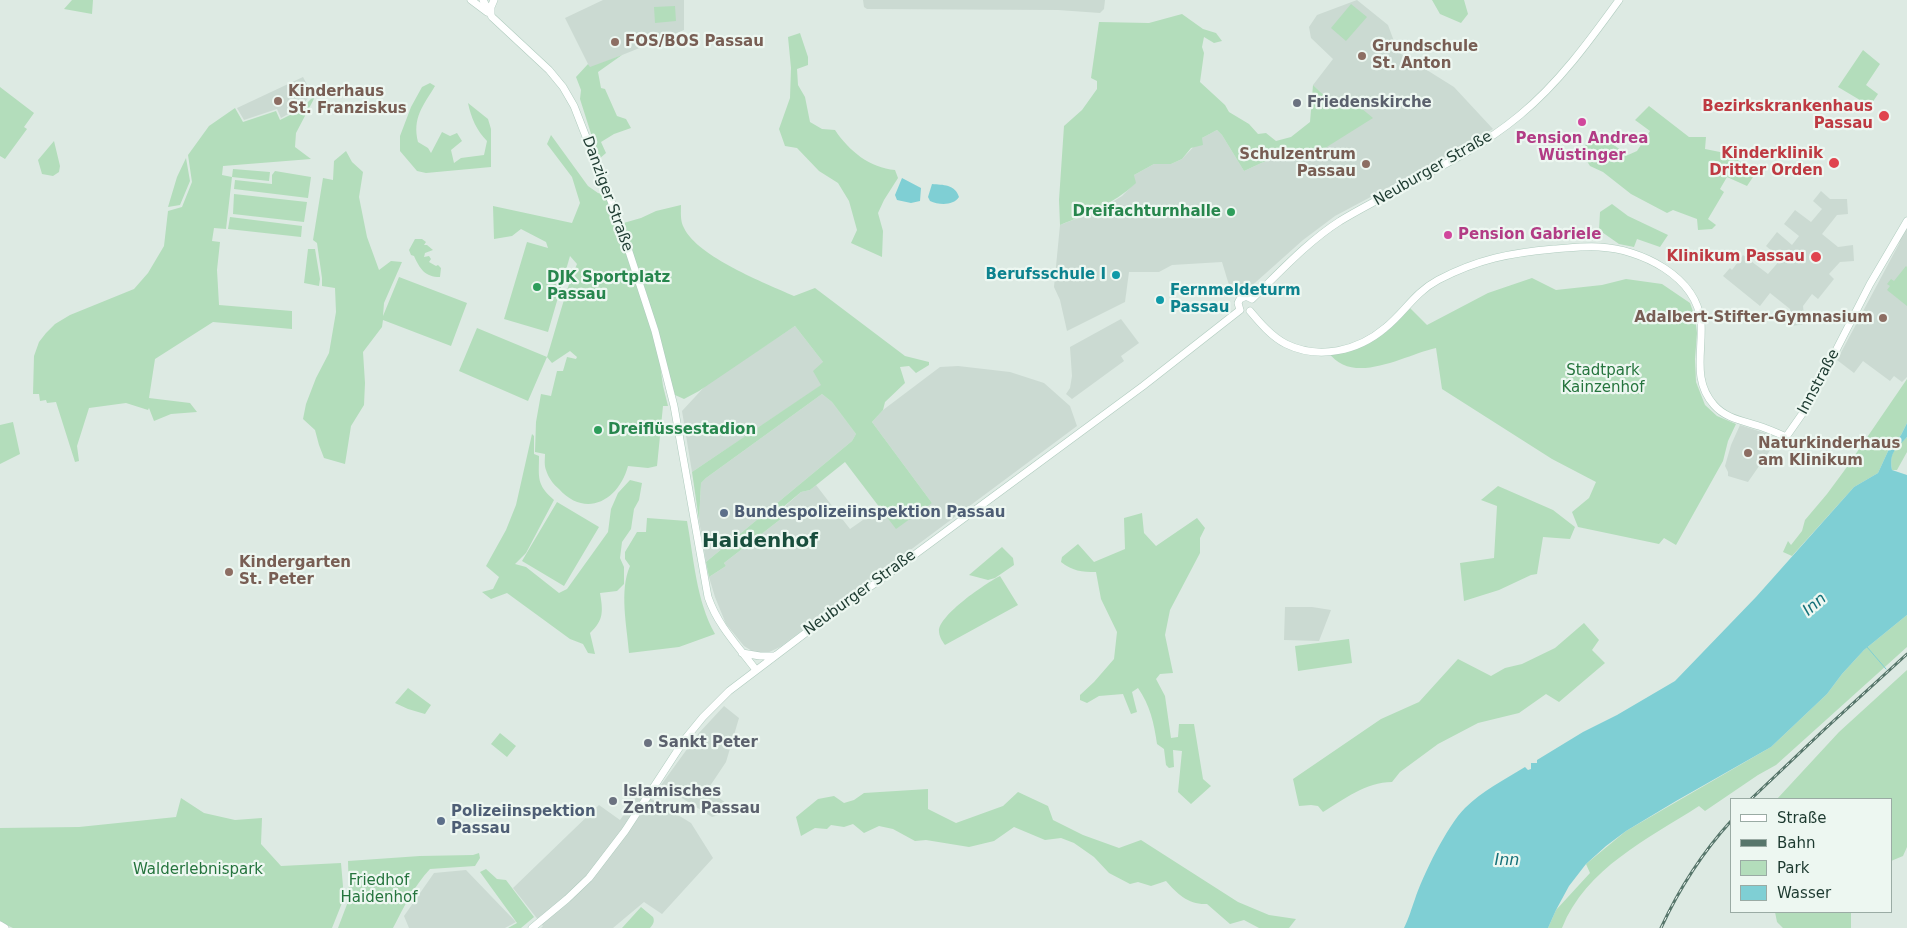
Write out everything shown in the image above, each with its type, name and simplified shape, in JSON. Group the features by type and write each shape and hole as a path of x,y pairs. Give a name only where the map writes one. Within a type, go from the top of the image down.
{"street":[{"path":"471,0 492,16"},
{"name":"Danziger Straße","path":"483,0 492,16 549,70 563,87 574,106 620,224 655,331 674,406 708,597 720,623 756,670"},
{"path":"492,16 491,8 494,0"},
{"name":"Neuburger Straße","path":"1252,299 1301,253 1339,222 1462,155 1521,114 1568,67 1619,0"},
{"name":"Innstraße","path":"1250,311 1260,323 1286,344 1312,351 1337,351 1358,346 1374,336 1394,320 1415,296 1427,287 1488,258 1514,253 1572,247 1599,246 1623,250 1650,260 1668,271 1693,296 1700,320 1699,373 1704,389 1716,408 1737,420 1786,437 1808,407 1870,284 1907,221"},
{"path":"1246,296 1252,299 1253,307 1250,311 1244,312 1240,310 1238,303 1240,299 1246,296"},
{"name":"Neuburger Straße","path":"532,928 589,878 629,825 685,739 716,704 774,656 1143,386 1240,310"},
{"path":"742,653 774,656"},
{"path":"0,926 5,928"}],"shaded area":[{"name":"FOS/BOS Passau","path":"603,0 684,0 684,30 590,68 565,18"},
{"path":"863,0 1105,0 1104,9 1100,13 1058,10 867,9 864,7"},
{"path":"1357,0 1388,25 1398,52 1454,87 1493,129 1335,216 1303,240 1241,297 1229,285 1222,262 1172,265 1159,272 1129,272 1125,302 1067,331 1060,300 1054,287 1060,225 1101,209 1122,196 1135,183 1134,175 1154,164 1171,164 1182,159 1202,138 1217,130 1244,171 1283,153 1302,152 1306,159 1340,106 1329,100 1313,85 1333,59 1311,38 1309,27 1317,15"},
{"name":"Kinderhaus St. Franziskus","path":"303,77 312,94 299,108 281,118 277,109 244,120 237,108"},
{"name":"Klinikum Passau","path":"1821,191 1830,199 1847,199 1848,214 1837,215 1822,234 1838,247 1853,245 1854,261 1840,262 1829,274 1834,279 1818,299 1812,294 1803,306 1805,324 1792,326 1790,309 1770,293 1760,306 1723,276 1730,268 1732,270 1743,255 1768,274 1781,259 1766,246 1777,232 1792,245 1799,236 1784,224 1795,210 1811,222 1822,209 1813,201"},
{"name":"Adalbert-Stifter-Gymnasium","path":"1907,221 1907,377 1902,382 1894,376 1890,381 1863,361 1854,373 1837,360 1900,242 1889,251"},
{"path":"1121,319 1139,343 1121,356 1124,361 1072,399 1066,394 1070,388 1072,376 1070,347"},
{"path":"795,326 823,362 822,385 692,472 682,411 707,384"},
{"path":"958,366 1010,372 1044,383 1070,406 1077,426 780,647 765,654 752,651 744,646 726,624 709,577 726,566 724,563 786,515 782,509 801,492 810,490 816,485 850,529 883,506 932,503 872,422 883,410 940,367"},
{"path":"822,394 832,402 856,434 852,441 706,562 699,520 701,483"},
{"name":"Naturkinderhaus am Klinikum","path":"1740,425 1771,435 1774,441 1773,446 1748,482 1728,476 1725,466 1731,445"},
{"path":"1285,607 1312,607 1331,610 1319,641 1284,640"},
{"path":"724,706 739,718 726,762 708,789 727,804 719,815 712,817 661,785 698,734"},
{"path":"640,792 691,823 713,858 662,914 644,902 613,928 541,928 543,926 513,888 599,805 620,820"},
{"path":"466,870 516,922 505,928 409,928 404,916 434,873"}],"green space":[{"path":"72,0 93,0 92,14 64,9"},
{"path":"1432,0 1464,0 1468,14 1461,23 1440,14"},
{"path":"1351,4 1367,17 1346,41 1331,28"},
{"path":"675,6 676,21 655,23 654,7"},
{"path":"1182,14 1203,29 1216,33 1222,41 1214,43 1204,37 1200,82 1225,105 1229,112 1249,124 1258,134 1266,133 1276,141 1291,137 1310,122 1313,85 1329,100 1339,106 1355,103 1373,118 1306,160 1302,152 1283,153 1244,171 1217,130 1202,138 1203,145 1191,148 1182,159 1171,164 1154,164 1134,175 1136,183 1118,197 1100,208 1060,225 1059,200 1064,126 1082,110 1097,89 1097,81 1091,78 1099,22 1149,23"},
{"path":"800,33 808,57 808,65 797,69 798,85 805,97 810,122 822,129 835,130 847,145 861,157 877,166 895,170 898,178 878,213 883,231 882,257 851,243 857,230 849,201 838,183 819,171 797,148 785,146 779,129 790,98 791,68 788,37"},
{"path":"1863,50 1880,64 1866,85 1878,94 1870,106 1838,87"},
{"path":"622,55 598,72 601,88 605,89 617,116 626,119 631,128 614,134 601,142 606,153 599,159 580,99 581,90 576,77 588,64 590,67"},
{"path":"430,83 435,86 423,106 418,119 416,126 418,142 428,148 431,153 442,132 450,136 457,133 462,141 451,150 454,163 461,158 484,155 487,141 475,124 468,103 488,119 491,129 491,167 426,173 417,171 400,151 400,136 411,107 422,87"},
{"path":"0,87 34,113 24,127 27,129 5,159 0,156"},
{"path":"317,93 296,133 295,147 311,159 223,166 222,175 232,177 226,229 214,228 212,241 220,242 217,270 219,305 292,311 292,329 213,322 155,359 149,398 190,403 197,412 171,414 154,421 149,408 148,410 126,403 89,408 77,446 79,461 75,462 56,402 47,403 46,400 40,401 39,394 33,394 34,356 39,342 55,324 70,315 134,289 148,273 164,246 168,211 182,207 192,182 188,155 209,126 235,108 243,122 276,111 280,120 300,110"},
{"path":"1649,106 1689,137 1706,137 1705,149 1725,153 1757,171 1747,186 1727,177 1720,189 1724,192 1708,219 1716,225 1712,229 1698,230 1697,219 1673,210 1667,213 1631,194 1603,172 1590,166 1580,150 1598,134 1628,155 1637,151 1650,131 1635,120"},
{"path":"551,135 588,186 598,193 609,196 620,224 656,211 681,205 681,219 684,228 692,239 717,259 794,296 815,288 905,356 929,362 929,365 916,373 909,366 900,367 905,383 885,402 883,410 872,422 932,503 896,529 845,462 810,490 801,492 782,508 786,515 724,563 726,566 709,577 706,562 852,441 856,434 832,402 822,394 701,483 699,520 692,472 821,385 813,371 823,362 795,326 699,391 684,399 675,395 656,335 663,386 668,406 663,406 657,466 648,468 628,466 624,478 609,496 590,504 580,503 569,498 557,487 547,473 545,454 535,452 536,422 541,394 551,396 557,371 563,371 567,357 576,359 577,357 570,351 552,363 547,357 564,298 577,264 570,256 548,332 504,319 527,242 548,248 546,242 521,229 512,236 494,239 493,206 572,223 580,203 572,177 547,144"},
{"path":"54,141 60,166 59,172 53,176 42,174 38,160"},
{"path":"346,151 352,162 363,172 359,197 367,237 379,270 391,261 402,262 384,303 383,316 399,277 467,303 451,346 383,320 382,327 363,352 364,405 351,426 345,464 324,458 315,430 303,419 306,404 316,378 329,353 336,312 335,288 322,286 317,243 313,240 323,178 333,180 334,161"},
{"path":"186,158 190,181 180,205 168,207 177,177"},
{"path":"233,169 270,172 269,181 232,177"},
{"path":"275,171 311,177 308,198 234,189 235,180 272,184 272,175"},
{"path":"234,194 307,202 304,222 233,214"},
{"path":"1612,204 1628,216 1668,235 1660,247 1637,239 1634,247 1619,244 1599,230 1600,212"},
{"path":"230,217 302,226 301,237 228,229"},
{"path":"415,239 422,239 426,242 424,245 433,250 425,253 424,257 429,256 431,259 429,262 441,268 440,277 427,274 414,256 411,255 409,250"},
{"path":"308,249 315,249 320,279 319,286 304,283"},
{"path":"1906,266 1907,306 1887,290 1890,286 1887,284 1891,279 1894,281"},
{"name":"Stadtpark Kainzenhof","path":"1532,278 1556,290 1602,285 1626,279 1662,284 1690,303 1695,317 1697,333 1696,382 1705,405 1717,416 1736,424 1728,441 1723,461 1676,545 1664,538 1659,544 1578,527 1572,512 1589,498 1596,482 1552,459 1442,389 1436,348 1394,362 1365,368 1351,367 1339,362 1328,352 1370,340 1407,305 1427,325 1488,293"},
{"path":"477,328 547,357 528,401 459,371"},
{"path":"1907,379 1907,423 1901,435 1889,449 1878,473 1854,487 1792,556 1783,552 1788,541 1791,545 1802,531 1805,520 1844,471"},
{"path":"13,422 20,454 0,464 0,425"},
{"path":"532,434 534,436 534,454 539,456 541,485 554,500 526,553 515,564 526,567 559,593 567,589 608,532 611,509 618,493 630,480 642,483 639,500 634,509 631,529 622,542 620,558 624,567 624,584 617,591 600,593 602,605 600,619 590,633 595,654 588,653 583,644 570,639 507,593 491,599 482,592 493,589 499,577 486,566 506,530 516,505"},
{"path":"1907,437 1907,452 1897,470 1892,470 1892,455"},
{"path":"1498,486 1553,510 1575,527 1570,539 1543,537 1537,574 1499,590 1464,601 1460,563 1494,558 1497,506 1481,500"},
{"path":"557,502 599,527 564,586 522,561"},
{"path":"1142,513 1144,533 1156,546 1197,518 1205,528 1200,538 1200,553 1170,610 1165,635 1173,673 1160,674 1156,679 1165,696 1171,738 1178,737 1179,724 1194,724 1203,779 1211,786 1191,804 1178,792 1182,751 1173,750 1174,767 1169,768 1166,765 1164,749 1157,744 1153,722 1138,688 1132,692 1137,712 1131,714 1123,694 1099,696 1087,703 1080,700 1080,695 1114,659 1117,632 1101,599 1096,572 1073,569 1061,562 1062,557 1078,544 1094,562 1125,549 1124,518"},
{"path":"647,518 687,521 700,593 715,634 679,647 629,653 624,597 630,566 625,559 625,552 637,532 646,532"},
{"path":"1002,547 1013,558 1014,565 995,578 988,580 969,575"},
{"path":"1000,576 1018,605 945,645 939,631 941,624 955,608"},
{"path":"1907,615 1907,647 1776,765 1705,811 1699,806 1620,857 1586,888 1562,928 1548,928 1556,910 1590,873 1586,864 1626,831 1771,747 1827,694 1864,650"},
{"path":"1584,623 1599,640 1592,650 1605,663 1559,702 1546,694 1519,713 1478,723 1438,744 1400,772 1392,782 1364,788 1323,812 1318,806 1299,806 1293,779 1381,719 1419,702 1458,659 1491,676 1505,668 1522,664 1555,648"},
{"path":"1349,639 1352,663 1298,671 1295,646"},
{"path":"1907,670 1907,847 1903,856 1892,861 1892,798 1778,798 1839,732"},
{"path":"408,688 431,705 425,714 395,703"},
{"path":"500,733 516,746 507,757 491,744"},
{"path":"928,789 928,809 956,823 1003,806 1018,792 1048,806 1053,820 1083,835 1119,848 1141,840 1238,902 1269,915 1296,919 1289,928 1259,928 1244,920 1230,924 1207,904 1195,903 1184,898 1166,881 1151,886 1138,882 1130,884 1109,873 1094,857 1074,843 1061,838 1045,840 1014,827 994,841 969,847 926,840 915,841 893,829 879,826 864,833 853,824 844,827 831,825 827,829 815,828 801,836 796,817 818,799 834,796 844,803 854,800 864,793"},
{"name":"Walderlebnispark","path":"181,798 204,813 235,820 262,818 261,844 281,866 341,863 344,898 332,928 13,928 0,922 0,828 79,827 176,817"},
{"name":"Friedhof Haidenhof","path":"479,853 480,858 475,866 430,869 414,890 393,928 338,928 349,899 348,861 420,856 473,855"},
{"path":"486,869 497,879 506,880 534,917 521,928 508,928 517,923 480,872"},
{"path":"641,907 653,917 654,921 651,927 622,928"},
{"path":"1775,913 1851,913 1851,928 1783,928 1777,922"}],"water":[{"path":"902,178 921,188 920,201 911,203 897,200 895,195"},
{"path":"932,184 952,187 959,197 953,202 946,204 930,201 928,197"},
{"name":"Inn","path":"1907,423 1907,437 1894,451 1891,464 1892,470 1907,475 1907,615 1864,650 1827,694 1771,747 1626,831 1606,846 1586,864 1569,886 1548,928 1404,928 1436,851 1451,826 1465,808 1486,791 1525,767 1528,770 1531,769 1531,763 1537,763 1537,760 1583,732 1617,715 1675,681 1756,597 1854,487 1878,473 1889,449 1901,435"}],"waterway":[{"path":"1867,647 1886,669"}],"railway":[{"path":"1752,798 1907,654"},
{"path":"1661,928 1675,899 1692,872 1730,822"}],"place":[{"name":"FOS/BOS Passau","path":"615,42"},
{"name":"Grundschule St. Anton","path":"1362,56"},
{"name":"Kinderhaus St. Franziskus","path":"278,101"},
{"name":"Friedenskirche","path":"1297,103"},
{"name":"Bezirkskrankenhaus Passau","path":"1884,116"},
{"name":"Pension Andrea Wüstinger","path":"1582,122"},
{"name":"Kinderklinik Dritter Orden","path":"1834,163"},
{"name":"Schulzentrum Passau","path":"1366,164"},
{"name":"Dreifachturnhalle","path":"1231,212"},
{"name":"Pension Gabriele","path":"1448,235"},
{"name":"Klinikum Passau","path":"1816,257"},
{"name":"Berufsschule I","path":"1116,275"},
{"name":"DJK Sportplatz Passau","path":"537,287"},
{"name":"Fernmeldeturm Passau","path":"1160,300"},
{"name":"Adalbert-Stifter-Gymnasium","path":"1883,318"},
{"name":"Dreiflüssestadion","path":"598,430"},
{"name":"Naturkinderhaus am Klinikum","path":"1748,453"},
{"name":"Bundespolizeiinspektion Passau","path":"724,513"},
{"name":"Kindergarten St. Peter","path":"229,572"},
{"name":"Sankt Peter","path":"648,743"},
{"name":"Islamisches Zentrum Passau","path":"613,801"},
{"name":"Polizeiinspektion Passau","path":"441,821"}],"district":[{"name":"Haidenhof","path":"760,542"}]}
